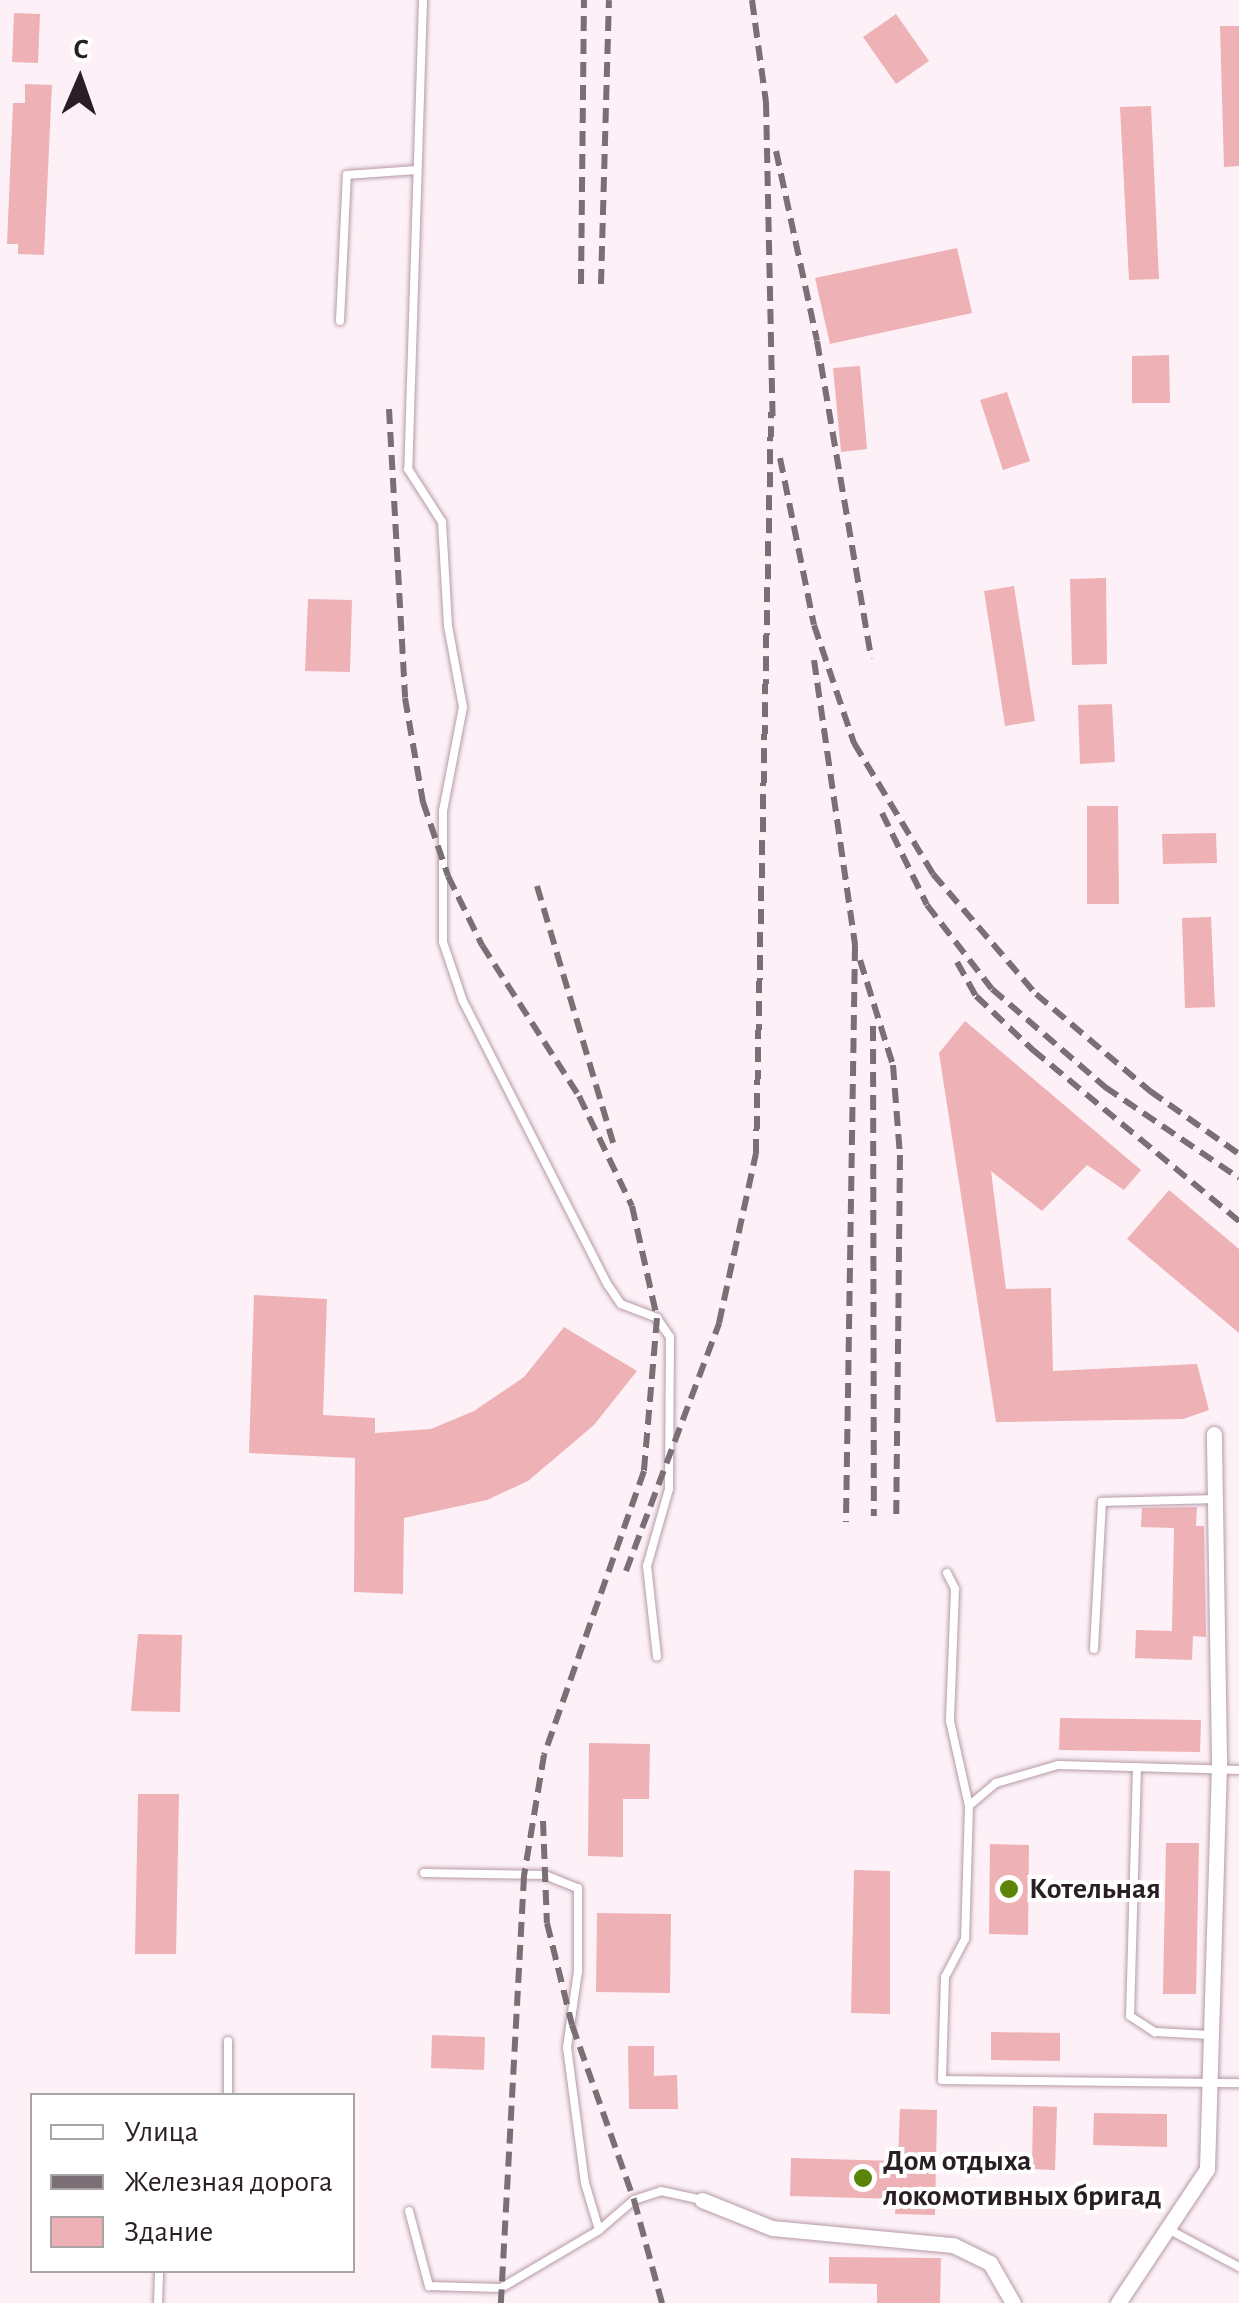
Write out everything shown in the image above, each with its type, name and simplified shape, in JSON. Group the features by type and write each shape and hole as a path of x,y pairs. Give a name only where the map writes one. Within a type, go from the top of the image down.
{"street":[{"path":"1118,2303 1207,2169 1219,1770 1214,1434"},
{"path":"702,2200 772,2228 953,2245 990,2262 1013,2303"}],"lane":[{"path":"423,0 408,469 442,522 448,626 462,707 443,811 442,942 462,1001 608,1286 622,1304 658,1318 670,1336 668,1489 647,1566 657,1656"},
{"path":"340,321 348,175 416,170"},
{"path":"1094,1649 1102,1502 1215,1499"},
{"path":"947,1573 955,1589 950,1721 969,1806 964,1940 945,1977 942,2080 1239,2083"},
{"path":"969,1806 996,1782 1058,1765 1239,1770"},
{"path":"1137,1767 1130,2016 1155,2032 1210,2036"},
{"path":"424,1873 545,1875 578,1888 578,1971 568,2047 585,2183 598,2230"},
{"path":"228,2041 228,2093"},
{"path":"409,2212 430,2286 447,2289 511,2286 598,2230 634,2200 661,2190 702,2200"},
{"path":"1165,2227 1239,2268"},
{"path":"158,2303 159,2273"}],"building":[{"path":"14,13 40,14 38,63 12,62"},
{"path":"896,14 929,61 896,84 863,37"},
{"path":"1220,26 1239,26 1239,166 1224,167"},
{"path":"25,84 52,85 44,255 18,254 18,244 7,244 13,103 25,103"},
{"path":"1151,106 1159,279 1129,280 1120,107"},
{"path":"957,248 972,313 830,344 815,278"},
{"path":"1169,355 1170,403 1132,403 1132,356"},
{"path":"860,366 867,449 841,452 833,368"},
{"path":"1007,392 1030,461 1003,470 980,400"},
{"path":"1106,578 1107,664 1072,665 1070,579"},
{"path":"1014,586 1035,721 1005,726 984,591"},
{"path":"308,599 352,600 350,672 305,671"},
{"path":"1112,704 1115,762 1080,764 1078,705"},
{"path":"1087,806 1118,806 1119,904 1087,904"},
{"path":"1216,833 1217,863 1163,864 1162,834"},
{"path":"1211,917 1215,1007 1185,1008 1182,918"},
{"path":"965,1021 1141,1170 1124,1190 1087,1165 1042,1211 991,1171 1006,1289 1051,1288 1053,1371 1197,1364 1209,1410 1183,1419 996,1422 939,1053"},
{"path":"1169,1190 1239,1249 1239,1333 1127,1239"},
{"path":"254,1295 327,1299 323,1415 375,1418 375,1433 431,1429 474,1411 524,1377 564,1327 637,1371 594,1425 528,1481 487,1500 404,1518 403,1594 354,1592 355,1458 249,1453"},
{"path":"1197,1507 1196,1526 1204,1526 1206,1637 1193,1636 1192,1660 1135,1658 1136,1630 1172,1631 1174,1528 1141,1527 1142,1508"},
{"path":"138,1634 182,1635 180,1712 131,1711"},
{"path":"1060,1718 1201,1720 1200,1752 1059,1750"},
{"path":"589,1743 650,1744 649,1799 623,1799 623,1857 588,1856"},
{"path":"138,1794 179,1794 176,1954 135,1954"},
{"path":"1166,1843 1199,1843 1196,1994 1163,1994"},
{"name":"Котельная","path":"990,1844 1029,1845 1028,1935 989,1934"},
{"path":"854,1870 890,1871 890,2014 851,2013"},
{"path":"597,1913 671,1914 670,1993 596,1992"},
{"path":"991,2032 1060,2033 1060,2061 991,2060"},
{"path":"432,2035 485,2037 484,2070 431,2068"},
{"path":"628,2046 654,2046 654,2076 677,2075 678,2109 629,2109"},
{"path":"1033,2106 1057,2107 1055,2170 1032,2169"},
{"name":"Дом отдыха локомотивных бригад","path":"900,2109 937,2110 935,2215 895,2214 896,2199 790,2196 791,2158 898,2161"},
{"path":"1094,2113 1167,2114 1167,2147 1093,2145"},
{"path":"829,2257 941,2258 940,2303 877,2303 877,2284 829,2283"}],"railway":[{"path":"581,284 584,0"},
{"path":"601,284 609,0"},
{"path":"752,0 766,102 773,424"},
{"path":"776,151 817,341 871,658"},
{"path":"389,409 405,698 423,802 448,876 482,945 579,1096 632,1206 657,1318 644,1471 544,1755 524,1876 501,2303"},
{"path":"626,1571 719,1323 756,1154 771,412"},
{"path":"780,458 814,625 854,743 933,874 1036,994 1150,1091 1239,1154"},
{"path":"814,660 855,946 846,1522"},
{"path":"882,813 927,905 992,989 1105,1087 1239,1178"},
{"path":"537,886 613,1143"},
{"path":"860,960 893,1065 900,1155 896,1514"},
{"path":"957,962 976,996 1033,1050 1239,1221"},
{"path":"873,1026 874,1516"},
{"path":"543,1821 547,1923 572,2025 634,2200 662,2303"}],"place":[{"name":"Котельная","path":"1009,1889"},
{"name":"Дом отдыха локомотивных бригад","path":"863,2178"}]}
